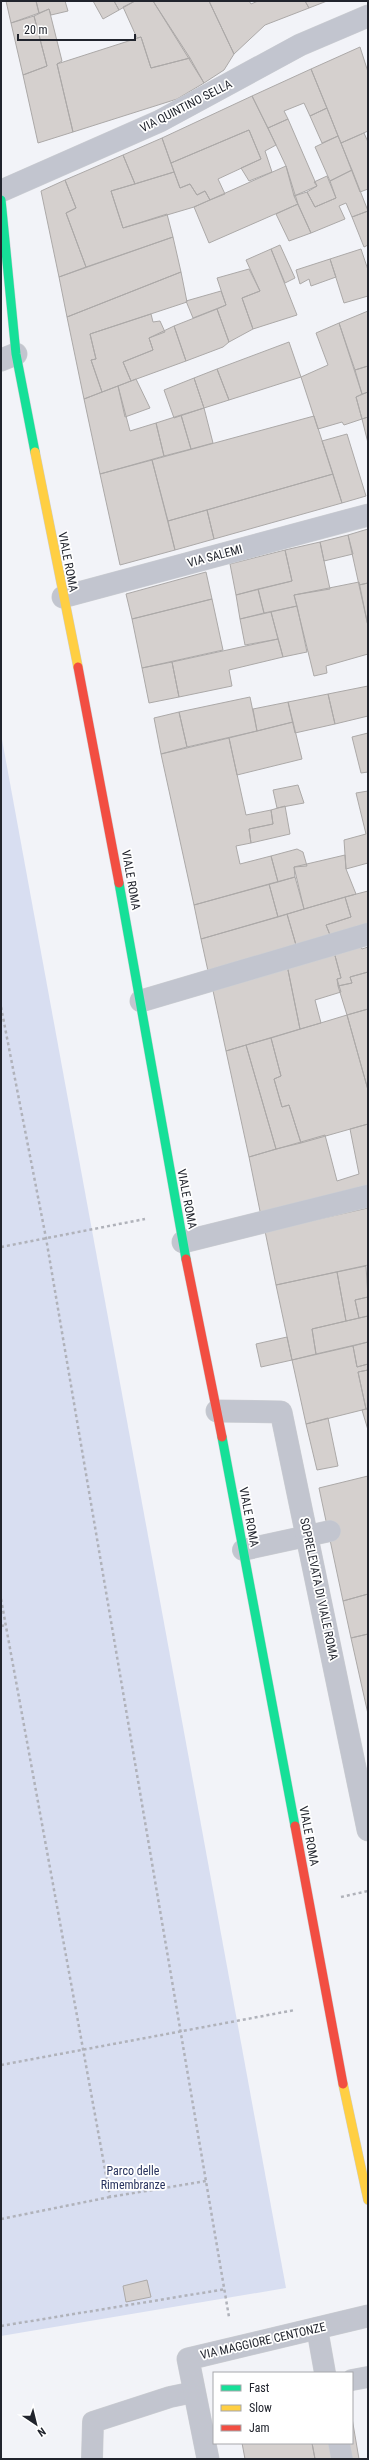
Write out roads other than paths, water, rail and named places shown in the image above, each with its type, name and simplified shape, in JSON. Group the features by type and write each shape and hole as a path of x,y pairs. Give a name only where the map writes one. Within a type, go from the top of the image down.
{"main road":[{"name":"VIALE ROMA","path":"1,200 9,357 90,726 141,1001 177,1213 217,1411 328,2004 368,2200"}],"street":[{"name":"VIA QUINTINO SELLA","path":"1,192 160,121 300,45 368,16"},
{"name":"VIA SALEMI","path":"62,597 368,515"},
{"path":"141,1001 368,934"},
{"path":"183,1242 368,1196"},
{"name":"SOPRELEVATA DI VIALE ROMA","path":"217,1411 282,1412 368,1830"},
{"name":"VIA MAGGIORE CENTONZE","path":"208,2459 188,2359 368,2316"}],"lane":[{"path":"243,1550 330,1531"},
{"path":"317,2328 325,2372"},
{"path":"353,2380 368,2377"},
{"path":"92,2459 93,2422 170,2397 194,2392"},
{"path":"339,2444 342,2459"}],"park label":[{"name":"Parco delle Rimembranze","path":"133,2178"}]}
